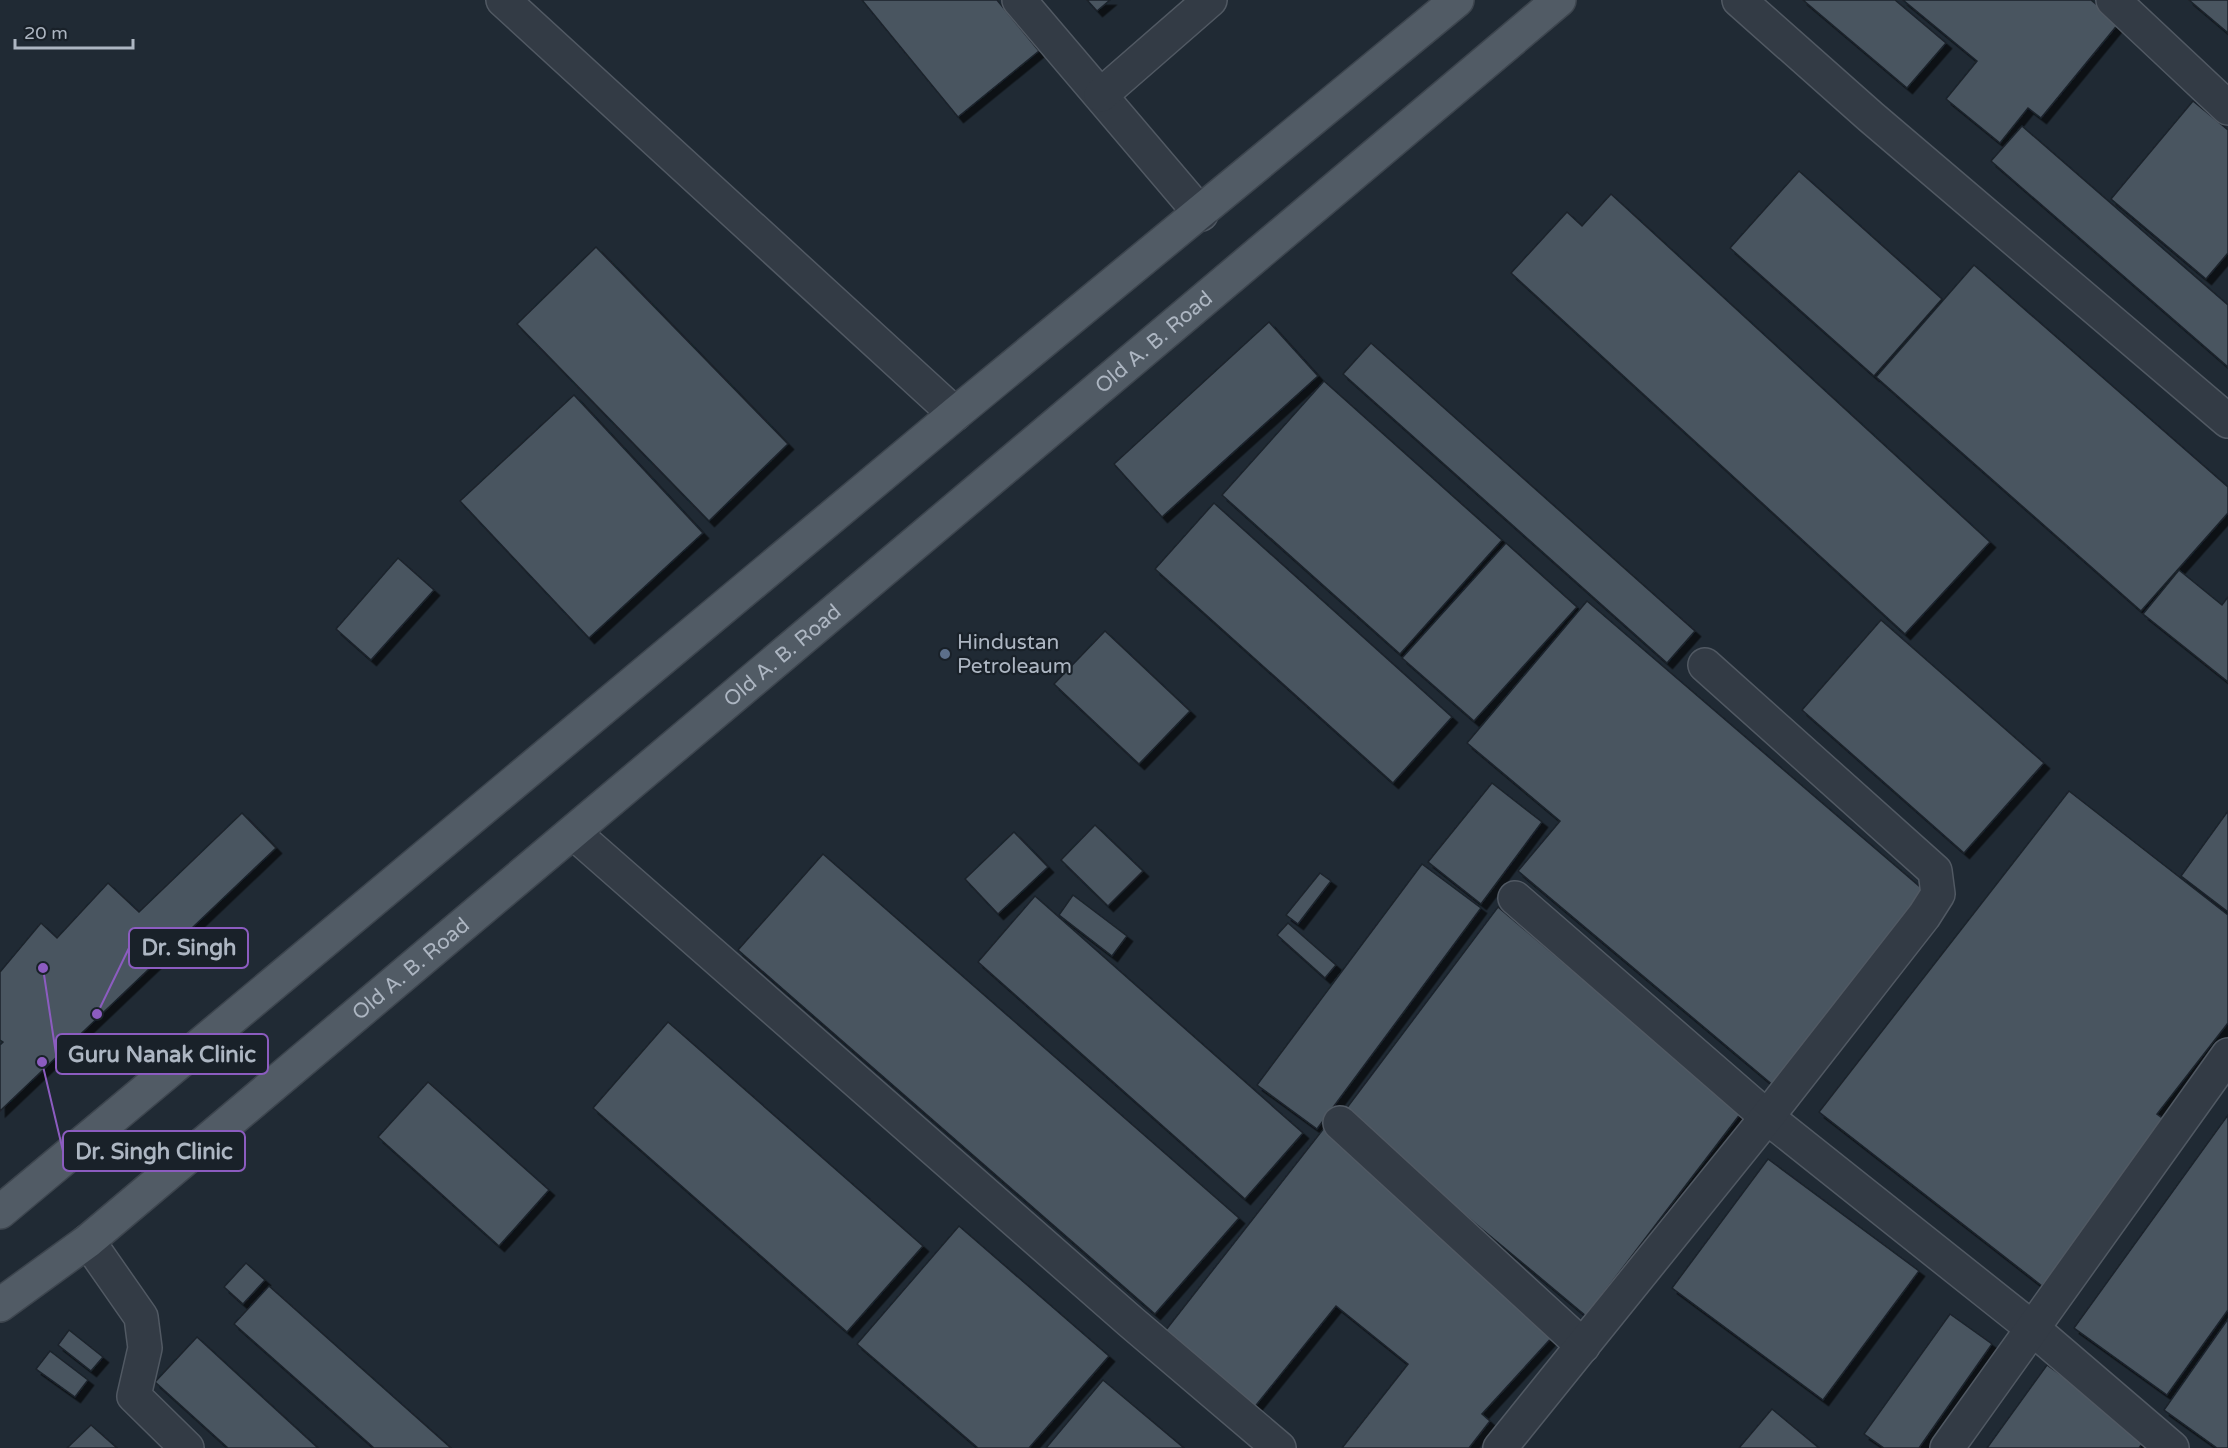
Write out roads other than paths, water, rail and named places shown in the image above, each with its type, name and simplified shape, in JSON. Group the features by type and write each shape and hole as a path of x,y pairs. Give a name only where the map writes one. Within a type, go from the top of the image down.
{"main road":[{"path":"0,1212 955,414 1201,214 1457,0"},
{"name":"Old A. B. Road","path":"0,1305 88,1241 1559,0"}],"street":[{"path":"503,0 955,414"},
{"path":"1019,0 1201,214"},
{"path":"1101,96 1210,0"},
{"path":"1739,0 1871,117 2228,421"},
{"path":"2113,0 2228,108"},
{"path":"1500,1448 1767,1118 1924,916 1938,894 1935,871 1704,665"},
{"path":"574,833 1122,1314 1279,1448"},
{"path":"1515,898 1767,1118 2032,1328 2172,1448"},
{"path":"1947,1448 2228,1055"},
{"path":"1340,1123 1582,1346"},
{"path":"88,1241 141,1317 145,1348 134,1396 187,1448"}],"place":[{"name":"Hindustan Petroleaum","path":"945,654"},
{"name":"Guru Nanak Clinic","path":"43,968"},
{"name":"Dr. Singh","path":"97,1014"},
{"name":"Dr. Singh Clinic","path":"42,1062"}]}
